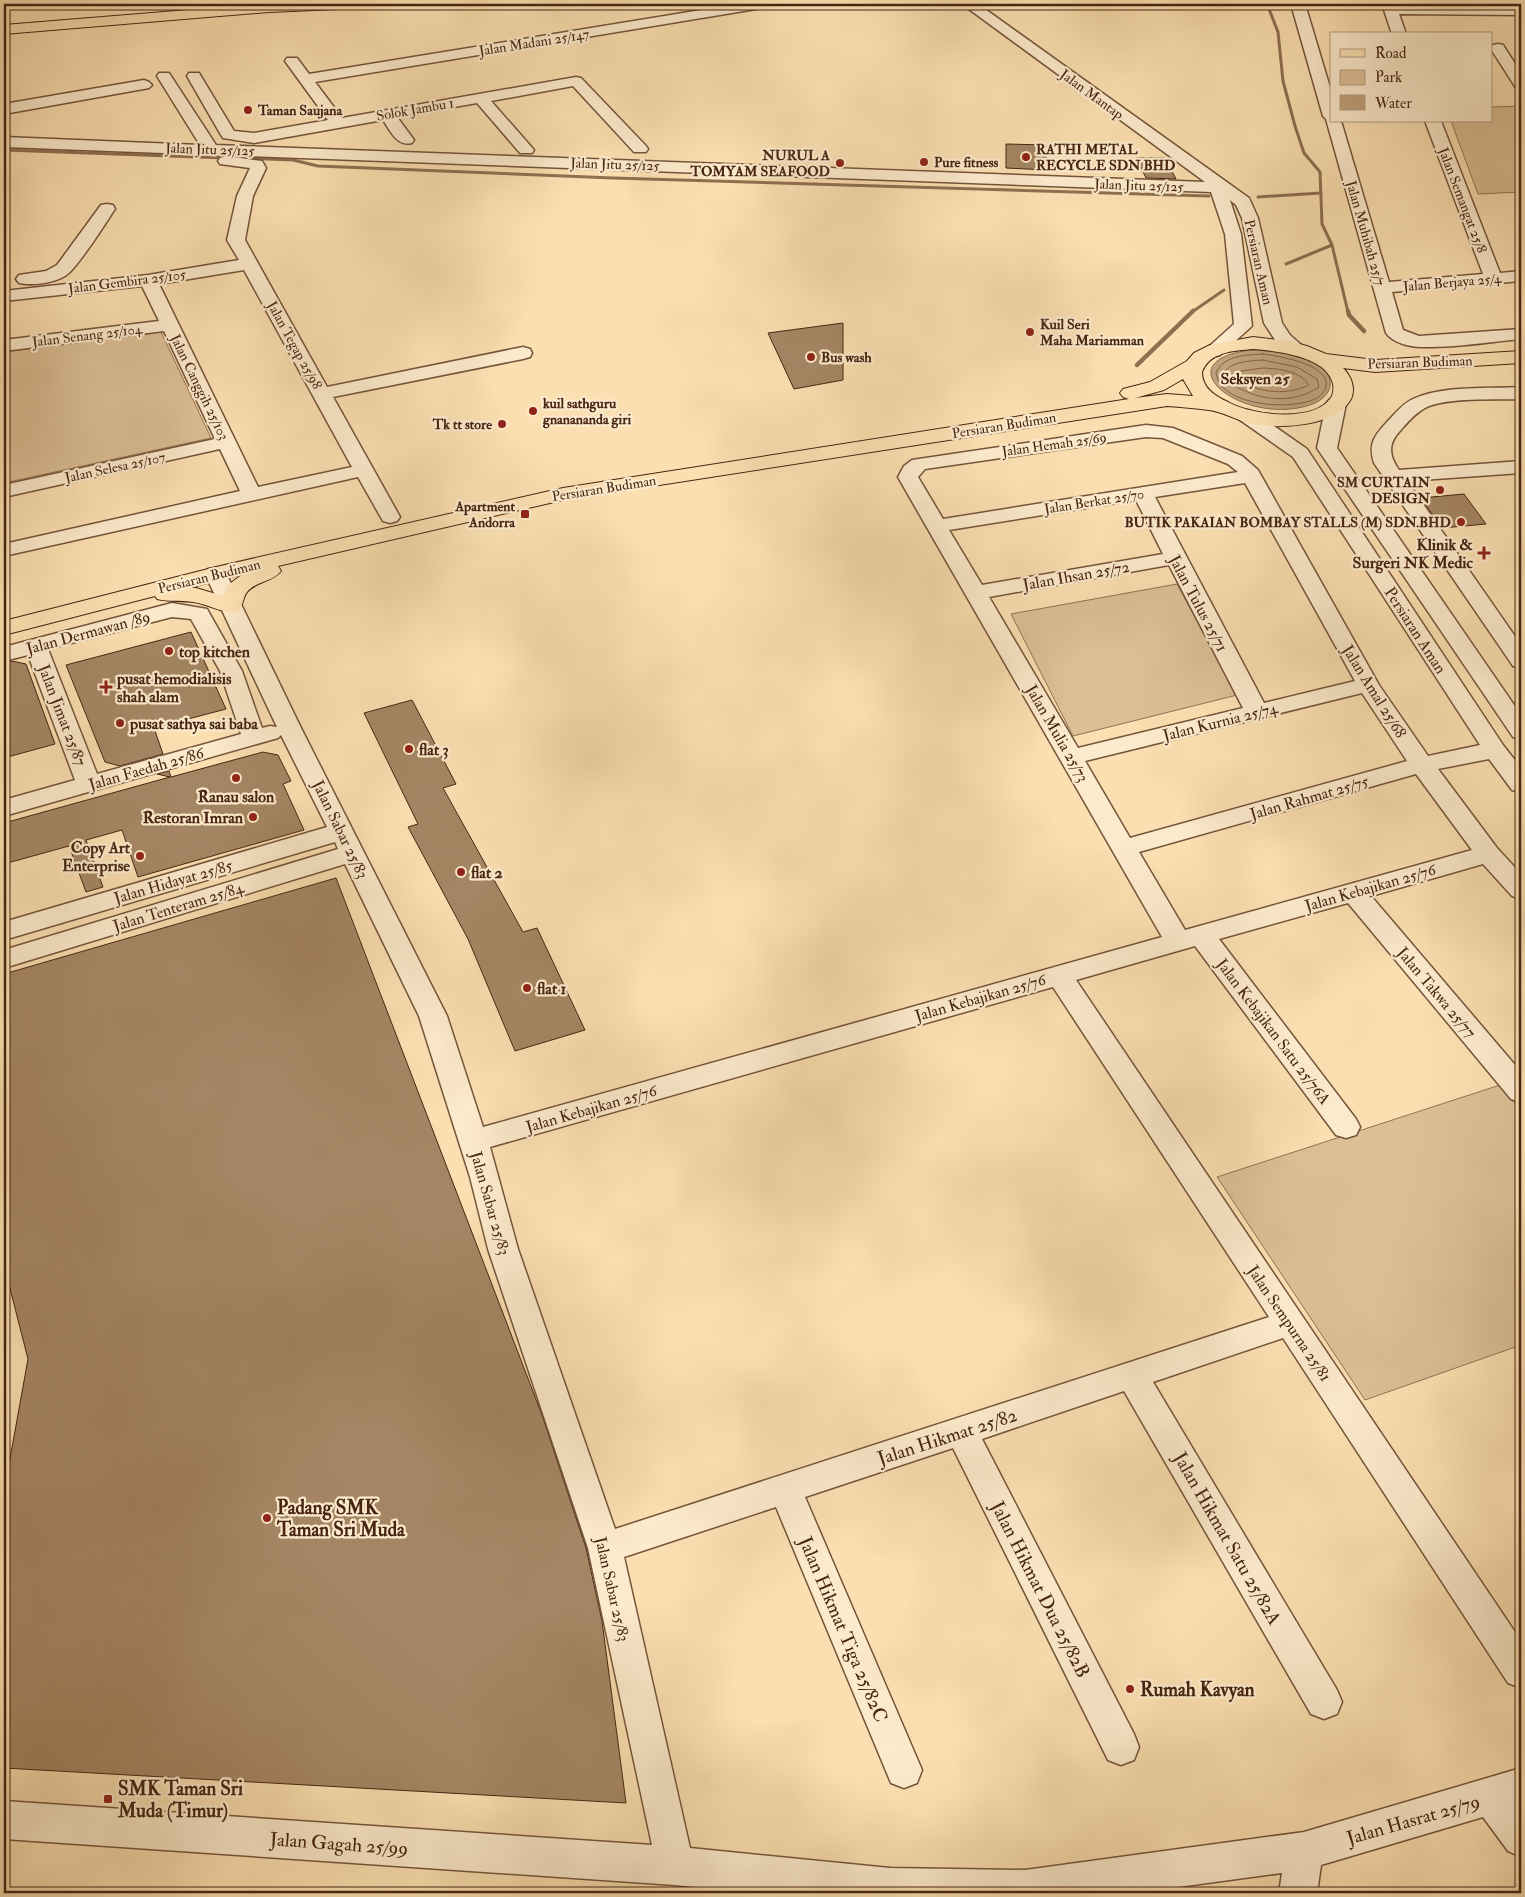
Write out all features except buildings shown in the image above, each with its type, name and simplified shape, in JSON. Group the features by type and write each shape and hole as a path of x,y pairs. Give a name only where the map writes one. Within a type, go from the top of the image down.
{"main road":[{"path":"255,9 292,4"},
{"path":"4,30 255,9 361,4"},
{"path":"4,19 114,6"},
{"path":"4,38 60,35 181,15"},
{"path":"1213,351 1253,343 1276,345 1298,350 1320,359 1334,369 1342,380 1340,398"},
{"name":"Persiaran Budiman","path":"4,612 78,596 390,517 527,485 678,460 1127,394 1157,386 1194,365 1202,357 1213,351"},
{"name":"Persiaran Budiman","path":"1320,359 1375,366 1521,357"},
{"path":"1194,365 1192,375 1194,385 1202,395 1214,404"},
{"name":"Persiaran Budiman","path":"4,628 216,574 563,494 1167,400 1214,404 1246,416 1273,420 1299,419 1320,414 1340,398 1370,382 1521,371"},
{"path":"390,517 416,519 563,494"},
{"path":"111,601 165,594 196,595 231,606 236,590 247,582 317,550"},
{"path":"78,596 202,570 216,574"}],"street":[{"name":"Jalan Madani 25/147","path":"306,80 762,4"},
{"name":"Jalan Mantap","path":"969,4 1220,186"},
{"path":"1298,4 1318,47 1330,111"},
{"path":"1399,32 1390,7 1493,7 1521,11"},
{"path":"1494,48 1513,48"},
{"path":"1494,48 1521,85"},
{"path":"292,61 338,123"},
{"path":"164,76 210,148"},
{"path":"194,76 225,128 201,133"},
{"name":"Solok Jambu 1","path":"225,128 229,135 254,138 576,81 640,149"},
{"path":"4,109 144,84"},
{"path":"481,98 526,150"},
{"path":"386,114 406,140"},
{"name":"Jalan Muhibah 25/7","path":"1333,122 1396,333 1406,339 1419,342 1521,334"},
{"name":"Jalan Semangat 25/8","path":"1433,122 1493,278"},
{"name":"Jalan Jitu 25/125","path":"4,142 1220,186"},
{"name":"Jalan Tegap 25/98","path":"4,154 247,162 256,164 258,168 245,196 236,240 390,517"},
{"name":"Persiaran Aman","path":"1220,186 1243,202 1250,218 1273,323 1283,339 1298,350"},
{"name":"Persiaran Aman","path":"1213,351 1243,326 1233,234 1220,186"},
{"path":"4,281 50,276 63,270 107,209"},
{"name":"Jalan Gembira 25/105","path":"4,296 148,280 249,264"},
{"name":"Jalan Berjaya 25/4","path":"1382,288 1521,276"},
{"name":"Jalan Canggih 25/103","path":"148,280 252,495"},
{"name":"Jalan Senang 25/104","path":"4,346 170,325"},
{"path":"322,394 523,353"},
{"path":"1521,393 1436,399 1420,403 1402,417 1380,442 1379,449 1384,463 1521,661"},
{"name":"Persiaran Aman","path":"1340,398 1327,448 1521,732"},
{"name":"Persiaran Aman","path":"1246,416 1300,453 1495,750 1521,784"},
{"name":"Jalan Hemah 25/69","path":"937,526 908,477 911,470 919,464 1146,431 1166,432 1235,460 1248,470 1252,476"},
{"name":"Jalan Selesa 25/107","path":"4,491 227,442"},
{"path":"1393,476 1521,467"},
{"path":"6,543 252,495 364,470"},
{"name":"Jalan Berkat 25/70","path":"937,526 1252,476"},
{"name":"Jalan Amal 25/68","path":"1252,476 1368,685 1422,765 1488,854 1521,890"},
{"name":"Jalan Tulus 25/71","path":"1142,493 1257,712"},
{"name":"Jalan Mulia 25/73","path":"937,526 1124,848 1190,938"},
{"name":"Jalan Ihsan 25/72","path":"976,593 1176,558"},
{"name":"Jalan Sabar 25/83","path":"216,574 289,728 433,1016 485,1177 503,1249 605,1548 675,1866"},
{"path":"172,610 199,614 231,670 254,737"},
{"name":"Jalan Dermawan /89","path":"4,654 172,610"},
{"name":"Jalan Jimat 25/87","path":"36,646 89,784"},
{"name":"Jalan Kurnia 25/74","path":"1072,757 1368,685"},
{"name":"Jalan Faedah 25/86","path":"4,808 289,728"},
{"name":"Jalan Rahmat 25/75","path":"1124,848 1422,765 1495,750"},
{"name":"Jalan Hidayat 25/85","path":"4,930 347,842"},
{"name":"Jalan Tenteram 25/84","path":"4,959 347,842"},
{"name":"Jalan Kebajikan 25/76","path":"473,1141 1488,854"},
{"name":"Jalan Takwa 25/77","path":"1353,892 1521,1091"},
{"name":"Jalan Kebajikan Satu 25/76A","path":"1190,938 1346,1127"},
{"name":"Jalan Sempurna 25/81","path":"1059,975 1521,1671"},
{"name":"Jalan Hikmat 25/82","path":"605,1548 1290,1323"},
{"name":"Jalan Hikmat Satu 25/82A","path":"1132,1375 1324,1702"},
{"name":"Jalan Hikmat Dua 25/82B","path":"961,1431 1121,1747"},
{"name":"Jalan Hikmat Tiga 25/82C","path":"785,1489 904,1770"},
{"path":"1506,1792 1521,1838"},
{"name":"Jalan Hasrat 25/79","path":"675,1866 890,1887 1025,1889 1304,1850 1506,1792"},
{"name":"Jalan Gagah 25/99","path":"4,1820 675,1866"},
{"path":"1298,1893 1304,1850"}],"green space":[{"path":"1521,106 1521,192 1478,194 1451,122 1492,122 1492,107"},
{"path":"161,332 211,438 4,483 4,352"},
{"path":"1177,584 1237,695 1073,736 1011,614"},
{"path":"1500,1085 1521,1111 1521,1345 1365,1400 1217,1177"}],"water":[{"path":"1263,349 1301,356 1314,361 1329,376 1328,392 1322,399 1312,404 1298,408 1273,409 1249,405 1230,396 1216,385 1211,373 1215,362 1232,354"}],"waterway":[{"path":"1267,4 1278,32 1283,81 1295,126 1304,153 1320,172 1321,193"},
{"path":"4,150 226,158"},
{"path":"238,158 293,160 318,166 613,178 1209,196"},
{"path":"1258,197 1321,193"},
{"path":"1321,193 1322,224 1332,245"},
{"path":"1286,264 1332,245"},
{"path":"1332,245 1348,312"},
{"path":"1192,312 1224,290"},
{"path":"1137,365 1193,311"},
{"path":"1348,311 1349,315 1364,331"}],"place":[{"name":"Taman Saujana","path":"248,110"},
{"name":"RATHI METAL RECYCLE SDN BHD","path":"1026,157"},
{"name":"Pure fitness","path":"924,162"},
{"name":"NURUL A TOMYAM SEAFOOD","path":"840,163"},
{"name":"Kuil Seri Maha Mariamman","path":"1030,332"},
{"name":"Bus wash","path":"811,357"},
{"name":"kuil sathguru gnanananda giri","path":"533,411"},
{"name":"Tk tt store","path":"502,424"},
{"name":"SM CURTAIN DESIGN","path":"1440,490"},
{"name":"Apartment Andorra","path":"525,514"},
{"name":"BUTIK PAKAIAN BOMBAY STALLS (M) SDN.BHD","path":"1461,522"},
{"name":"Klinik & Surgeri NK Medic","path":"1484,553"},
{"name":"top kitchen","path":"169,651"},
{"name":"pusat hemodialisis shah alam","path":"106,687"},
{"name":"pusat sathya sai baba","path":"120,723"},
{"name":"flat 3","path":"409,749"},
{"name":"Ranau salon","path":"236,778"},
{"name":"Restoran Imran","path":"253,817"},
{"name":"Copy Art Enterprise","path":"140,856"},
{"name":"flat 2","path":"461,872"},
{"name":"flat 1","path":"527,988"},
{"name":"Padang SMK Taman Sri Muda","path":"267,1518"},
{"name":"Rumah Kavyan","path":"1130,1689"},
{"name":"SMK Taman Sri Muda (Timur)","path":"108,1799"}],"district":[{"name":"Seksyen 25","path":"1255,378"}]}
